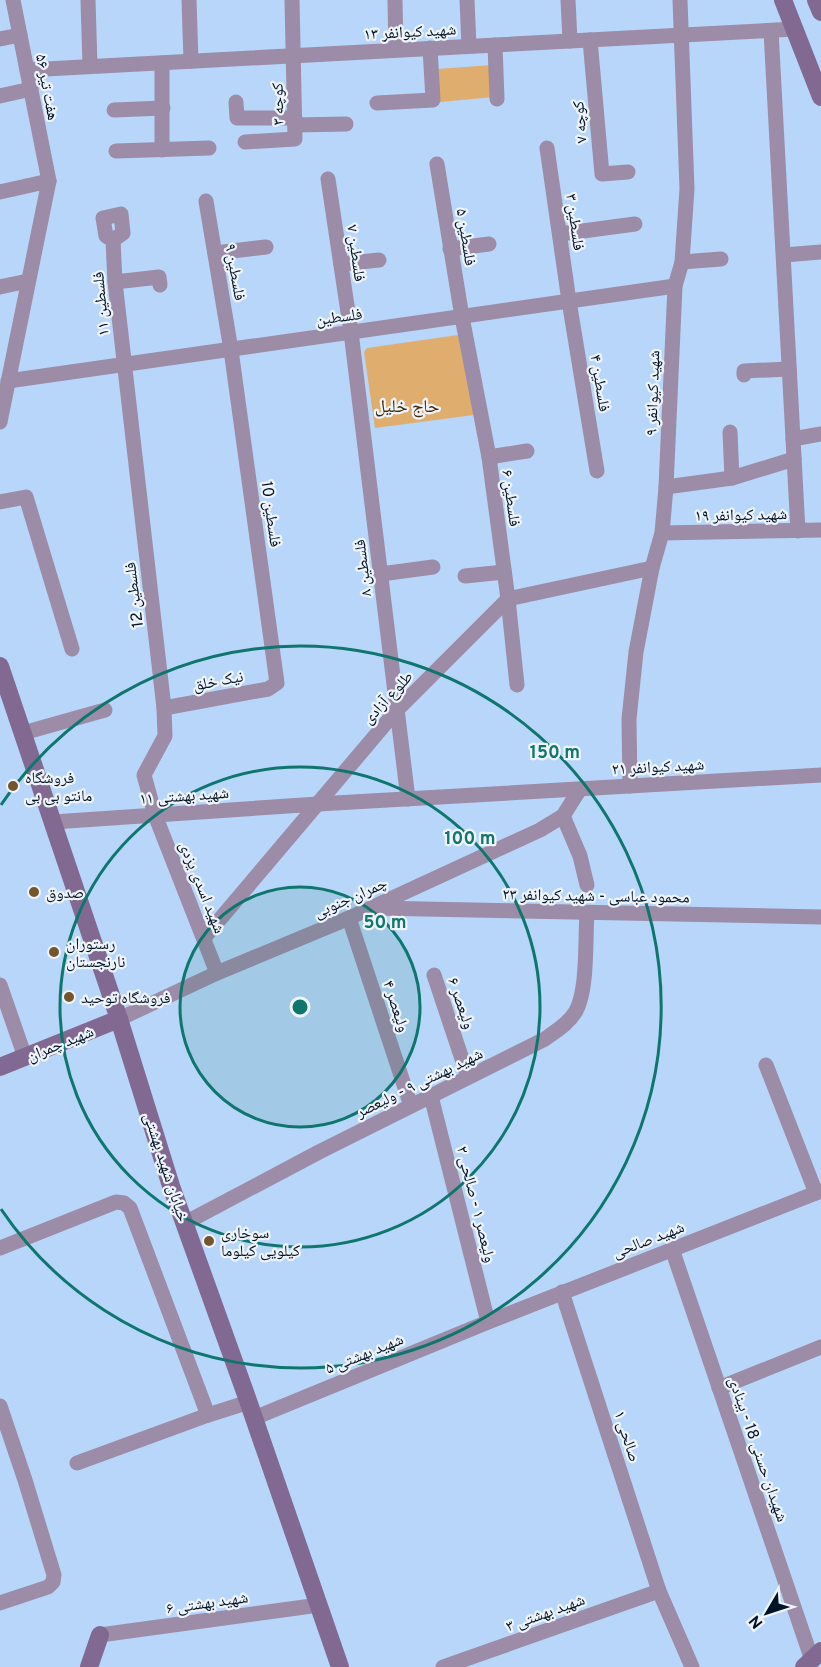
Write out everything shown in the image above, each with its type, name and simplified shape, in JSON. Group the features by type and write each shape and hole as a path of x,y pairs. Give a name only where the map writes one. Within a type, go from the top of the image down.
{"street":[{"name":"هفت تیر ۵۶","path":"13,0 49,181"},
{"path":"88,0 90,66"},
{"path":"189,0 191,61"},
{"name":"کوچه ۳","path":"245,142 295,139 292,0"},
{"path":"394,0 396,50"},
{"path":"467,0 469,46"},
{"path":"568,0 570,41"},
{"name":"شهید کیوانفر ۹","path":"630,786 629,719 636,652 652,568 662,533 675,286 682,262 687,189 680,0"},
{"path":"783,0 821,97"},
{"path":"816,0 821,12"},
{"name":"شهید کیوانفر ۱۳","path":"27,70 795,29"},
{"path":"771,31 798,531"},
{"path":"0,39 20,35"},
{"name":"کوچه ۷","path":"590,40 602,174 628,172"},
{"path":"495,45 497,99"},
{"path":"377,103 433,100 430,48"},
{"path":"162,63 162,150"},
{"path":"0,96 30,89"},
{"path":"236,102 237,118 346,124"},
{"path":"114,110 162,108"},
{"path":"116,151 210,148"},
{"name":"فلسطین ۳","path":"547,148 569,301"},
{"name":"فلسطین ۵","path":"437,164 462,317"},
{"name":"فلسطین ۷","path":"328,179 351,332"},
{"path":"0,192 49,181 0,422"},
{"name":"فلسطین ۹","path":"206,201 231,350"},
{"path":"560,234 635,224"},
{"name":"فلسطین ۱۱","path":"114,240 115,282 123,365"},
{"path":"450,249 489,244"},
{"path":"215,253 267,247"},
{"path":"784,255 821,252"},
{"path":"682,262 721,259"},
{"path":"341,264 379,260"},
{"path":"115,282 159,277 160,285"},
{"path":"0,287 28,281"},
{"name":"فلسطین","path":"8,381 675,286"},
{"name":"فلسطین ۴","path":"569,301 597,471"},
{"name":"فلسطین ۶","path":"462,317 489,457 517,685"},
{"name":"فلسطین ۸","path":"351,332 408,799"},
{"name":"فلسطین 10","path":"231,350 277,683"},
{"name":"فلسطین 12","path":"123,365 164,708 165,736 144,775 155,815"},
{"path":"744,375 744,371 789,369"},
{"path":"730,432 732,478"},
{"path":"794,439 821,434"},
{"path":"489,457 526,451"},
{"path":"666,487 732,478 795,459"},
{"path":"0,502 26,497 72,649"},
{"name":"شهید کیوانفر ۱۹","path":"662,533 821,530"},
{"path":"381,574 433,567"},
{"path":"508,599 652,568"},
{"path":"465,576 504,572"},
{"name":"طلوع آزادی","path":"204,938 397,710 508,599"},
{"name":"خیابان شهید بهشتی","path":"1,669 119,1019 171,1186 340,1667"},
{"name":"نیک خلق","path":"164,708 268,689 277,683"},
{"path":"23,733 105,710"},
{"name":"شهید کیوانفر ۲۱","path":"318,804 821,775"},
{"name":"چمران جنوبی","path":"119,1019 217,973 349,918 540,830 563,816 580,789"},
{"name":"شهید بهشتی ۱۱","path":"53,822 318,804"},
{"name":"شهید اسدی یزدی","path":"155,815 217,973"},
{"path":"563,816 580,856 586,885"},
{"name":"محمود عباسی - شهید کیوانفر ۲۳","path":"370,908 821,916"},
{"name":"شهید بهشتی ۹ - ولیعصر","path":"185,1223 319,1152 545,1039 566,1023 576,1010 583,989 587,913"},
{"name":"ولیعصر ۴","path":"349,918 411,1106"},
{"name":"ولیعصر ۶","path":"434,975 468,1077"},
{"path":"0,984 25,1057"},
{"name":"شهید چمران","path":"0,1067 119,1019"},
{"path":"766,1065 818,1192"},
{"name":"ولیعصر ۱ - صالحی ۲","path":"431,1096 488,1322"},
{"name":"شهید صالحی","path":"488,1322 818,1192"},
{"path":"0,1248 116,1202 124,1203 130,1208 208,1415"},
{"name":"شهیدان حسنی 18 - بینادی","path":"672,1250 812,1659"},
{"name":"صالحی ۱","path":"562,1292 659,1591 692,1667"},
{"name":"شهید بهشتی ۵","path":"76,1463 208,1415 251,1410 488,1322"},
{"path":"719,1388 821,1347"},
{"path":"0,1406 54,1575 53,1582 48,1587 0,1603"},
{"name":"شهید بهشتی ۳","path":"443,1667 659,1591"},
{"name":"شهید بهشتی ۶","path":"100,1635 319,1605"},
{"path":"89,1667 100,1635"}],"shaded area":[{"path":"493,65 494,97 440,102 437,69"},
{"path":"458,335 474,415 375,428 364,352 367,348"}],"place":[{"name":"فروشگاه مانتو بی بی","path":"13,786"},
{"name":"صدوق","path":"34,892"},
{"name":"رستوران نارنجستان","path":"54,952"},
{"name":"فروشگاه توحید","path":"69,997"},
{"name":"سوخاری کیلویی کیلوما","path":"209,1241"}],"district":[{"name":"حاج خلیل","path":"407,406"}]}
